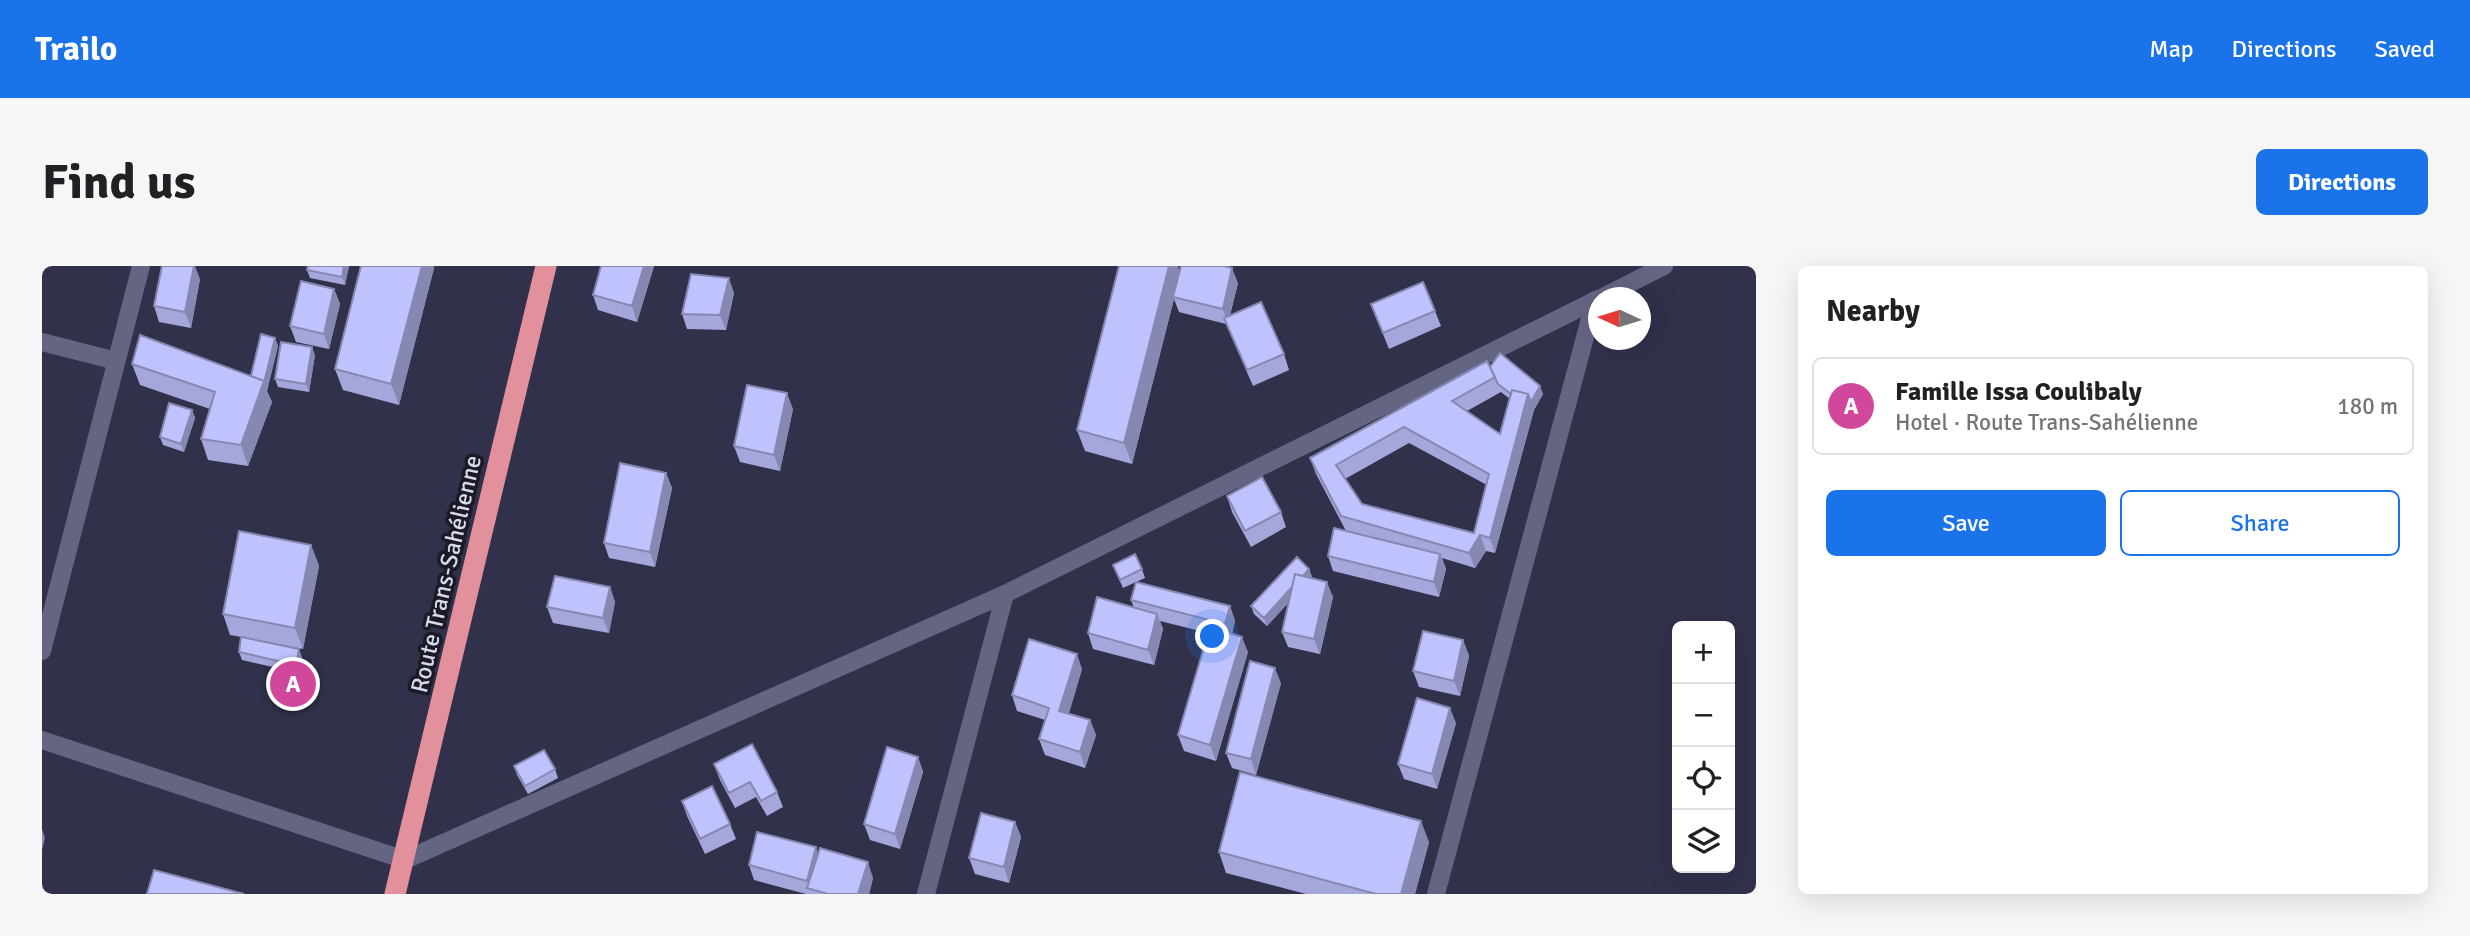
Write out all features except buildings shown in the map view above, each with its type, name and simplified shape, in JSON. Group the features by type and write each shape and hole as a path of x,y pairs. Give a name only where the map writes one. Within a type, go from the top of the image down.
{"highway":[{"name":"Route Trans-Sahélienne","path":"395,894 546,266"}],"street":[{"path":"42,651 141,266"},
{"path":"1622,287 1664,266"},
{"path":"42,740 405,860 1005,594 1588,304"},
{"path":"1436,894 1588,336"},
{"path":"42,342 116,361"},
{"path":"926,894 1005,594"}],"place":[{"name":"Famille Issa Coulibaly","path":"293,684"}]}
